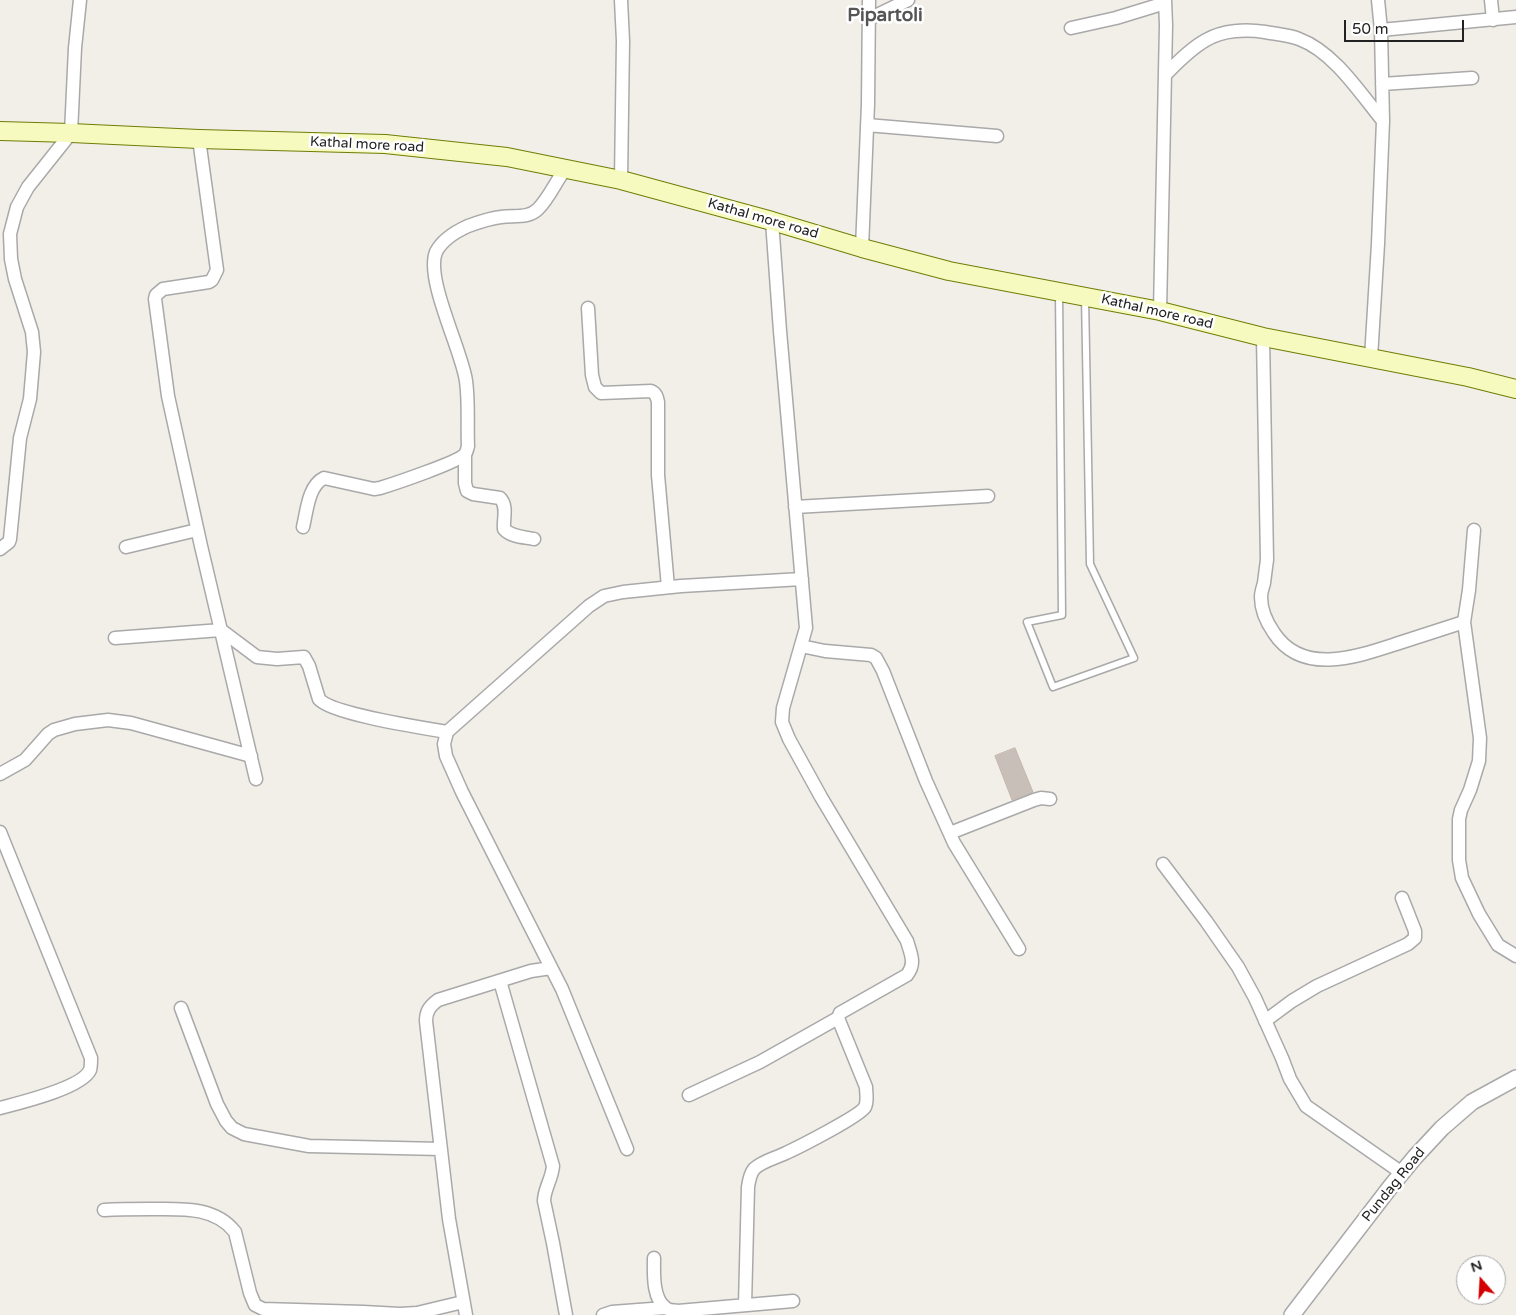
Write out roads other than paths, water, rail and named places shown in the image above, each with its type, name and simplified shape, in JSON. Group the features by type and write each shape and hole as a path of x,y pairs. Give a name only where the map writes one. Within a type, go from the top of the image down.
{"main road":[{"name":"Kathal more road","path":"0,131 199,140 385,144 507,157 621,180 949,271 1160,311 1263,337 1468,377 1516,389"}],"street":[{"path":"0,550 10,539 20,438 30,399 33,362 32,332 15,280 11,259 10,234 17,207 28,187 71,133 80,0"},
{"path":"621,0 623,41 621,180"},
{"path":"862,248 867,125 869,0"},
{"path":"869,19 908,0"},
{"path":"1371,358 1383,121 1381,30 1378,0"},
{"path":"1491,0 1493,20"},
{"path":"1072,28 1116,18 1165,1 1160,311"},
{"path":"1381,30 1516,17"},
{"path":"1164,75 1206,40 1223,33 1251,30 1298,38 1318,49 1341,71 1383,121"},
{"path":"1382,84 1472,78"},
{"path":"867,125 997,136"},
{"path":"199,140 217,270 209,282 197,285 170,286 156,295 155,299 168,396 197,530 256,779"},
{"path":"534,539 512,535 504,529 505,505 503,500 467,491 465,483 465,454 468,446 466,380 438,290 435,258 436,251 453,234 469,226 496,218 529,215 537,211 566,168"},
{"path":"689,1095 760,1062 838,1018 840,1013 907,975 911,969 912,961 907,942 821,797 789,739 782,722 783,708 806,628 772,221"},
{"path":"588,308 592,375 595,387 601,393 650,391 654,392 657,397 658,475 668,587"},
{"path":"1263,337 1267,560 1260,596 1267,621 1279,641 1289,650 1304,655 1317,659 1338,660 1358,656 1464,622"},
{"path":"303,526 314,487 318,481 324,478 374,489 380,488 443,465 465,454"},
{"path":"795,507 988,496"},
{"path":"126,547 197,530"},
{"path":"1474,530 1469,590 1464,622 1480,746 1476,773 1459,818 1460,867 1462,878 1488,930 1498,945 1516,956"},
{"path":"627,1149 562,989 446,756 444,744 447,732 589,606 604,596 668,587 802,579"},
{"path":"115,638 221,630 257,657 277,659 304,656 309,666 318,699 330,707 447,732"},
{"path":"800,646 825,651 863,653 876,658 926,781 954,843 1019,949"},
{"path":"0,774 25,760 48,734 54,730 75,724 108,720 131,723 251,756"},
{"path":"950,833 1034,800 1041,798 1050,799"},
{"path":"0,832 91,1058 90,1070 81,1080 64,1088 0,1108"},
{"path":"1163,864 1238,967 1266,1021 1290,1079 1306,1106 1402,1173"},
{"path":"1266,1021 1292,1001 1317,986 1408,944 1414,938 1415,931 1402,898"},
{"path":"466,1315 449,1219 426,1012 430,1005 438,1000 531,971 551,968"},
{"path":"500,981 553,1166 552,1176 544,1194 544,1201 566,1315"},
{"path":"181,1008 217,1104 232,1128 244,1134 309,1146 441,1149"},
{"path":"745,1305 748,1187 752,1173 759,1165 787,1153 860,1113 866,1103 866,1087 838,1018"},
{"name":"Pundag Road","path":"1292,1315 1402,1173 1442,1128 1472,1102 1516,1078"},
{"path":"104,1210 179,1208 196,1210 224,1221 234,1232 250,1294 254,1303 263,1309 400,1314 417,1313 464,1302"},
{"path":"654,1258 653,1283 659,1300 665,1308"},
{"path":"603,1315 612,1312 665,1308 678,1311 793,1301"}],"lane":[{"path":"1059,291 1062,615 1028,622 1053,687 1134,658 1090,564 1085,296"}],"district":[{"name":"Pipartoli","path":"885,16"}]}
